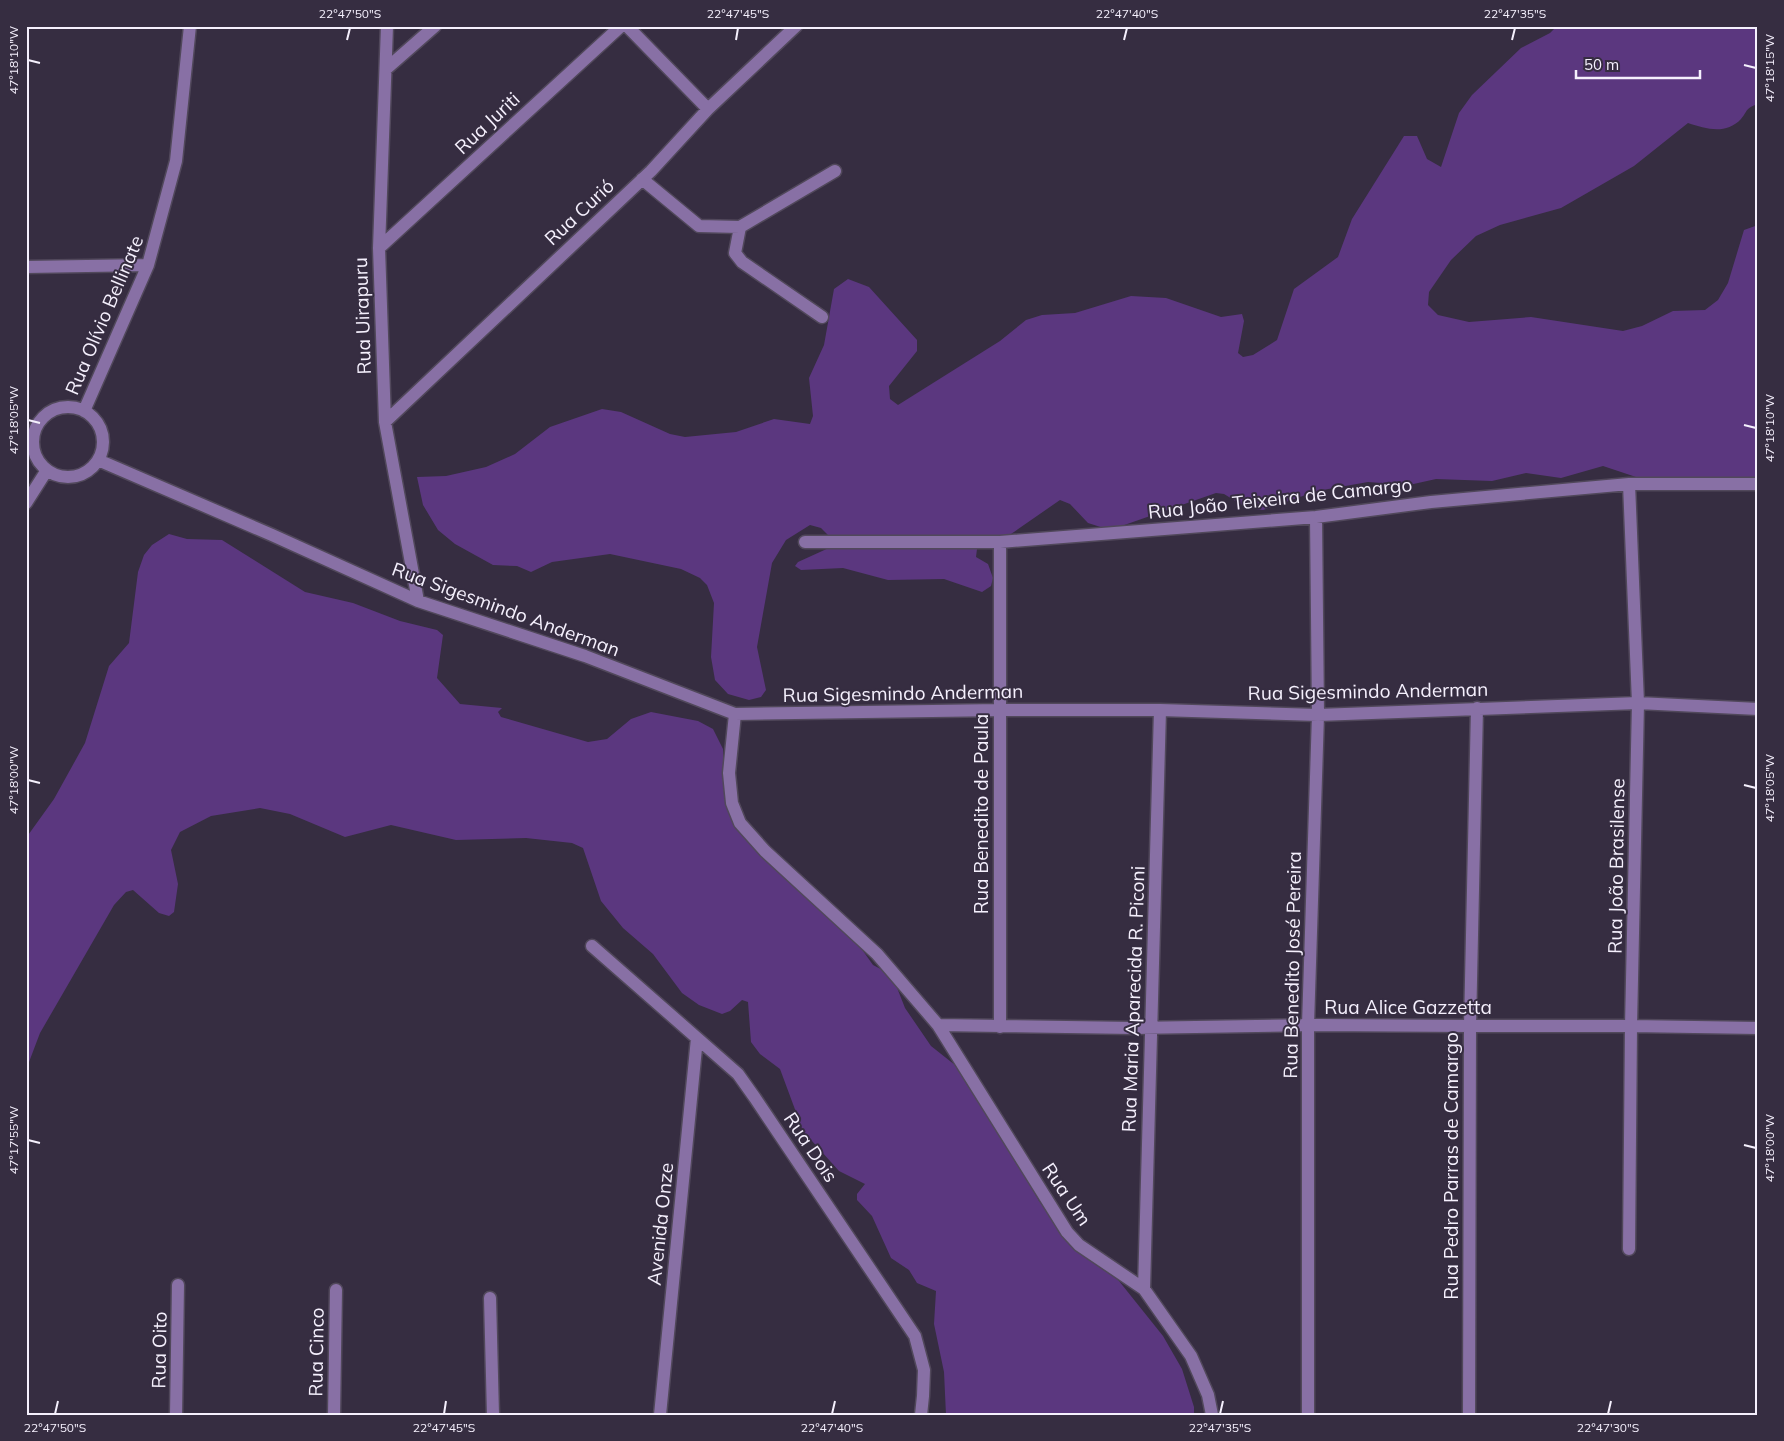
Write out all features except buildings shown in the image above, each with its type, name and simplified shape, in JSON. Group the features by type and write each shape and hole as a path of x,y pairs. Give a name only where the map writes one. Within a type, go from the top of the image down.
{"street":[{"name":"Rua Olívio Bellinate","path":"84,411 148,265 176,161 190,26"},
{"name":"Rua Uirapuru","path":"387,26 379,248 384,422 418,601"},
{"path":"386,69 435,26"},
{"name":"Rua Juriti","path":"379,248 621,26"},
{"path":"627,26 708,109"},
{"name":"Rua Curió","path":"384,422 642,179 708,109 796,26"},
{"path":"642,179 699,226 740,228 835,171"},
{"path":"740,228 736,253 742,262 822,317"},
{"path":"26,267 148,265"},
{"path":"67,408 84,411 93,417 100,427 103,438 102,450 98,460 90,469 80,475 69,477 57,476 39,462 34,451 31,429 51,412 67,408"},
{"name":"Rua Sigesmindo Anderman","path":"98,460 272,535 418,601 585,656 735,714 1000,710 1160,710 1318,715 1638,703 1758,709"},
{"path":"26,504 47,470"},
{"name":"Rua João Teixeira de Camargo","path":"806,542 1000,542 1316,517 1431,502 1629,484 1758,484"},
{"name":"Rua João Brasilense","path":"1629,484 1638,703 1631,1026 1629,1249"},
{"name":"Rua Benedito José Pereira","path":"1308,1415 1308,1025 1318,715 1316,517"},
{"name":"Rua Benedito de Paula","path":"1000,542 1000,1027"},
{"name":"Rua Pedro Parras de Camargo","path":"1469,1415 1470,1026 1477,708"},
{"name":"Rua Maria Aparecida R. Piconi","path":"1144,1289 1160,710"},
{"name":"Rua Um","path":"735,714 729,773 732,803 740,823 765,851 877,954 938,1025 1067,1232 1079,1245 1144,1289 1191,1356 1208,1395 1212,1415"},
{"name":"Rua Dois","path":"592,946 738,1074 755,1098 915,1336 924,1370 924,1396 921,1415"},
{"name":"Rua Alice Gazzetta","path":"938,1025 1151,1028 1308,1025 1758,1028"},
{"name":"Avenida Onze","path":"660,1415 697,1038"},
{"name":"Rua Oito","path":"176,1415 178,1285"},
{"name":"Rua Cinco","path":"334,1415 336,1290"},
{"path":"490,1298 493,1415"}],"shaded area":[{"path":"1557,26 1758,26 1758,104 1749,108 1735,124 1722,129 1709,129 1688,123 1634,166 1561,208 1500,225 1476,236 1451,260 1429,292 1428,305 1438,315 1469,322 1531,317 1623,331 1642,326 1673,311 1705,310 1718,300 1728,283 1744,230 1758,225 1758,483 1663,486 1603,466 1561,478 1526,473 1492,481 1436,479 1409,485 1368,482 1317,491 1263,510 1247,508 1224,494 1216,493 1110,530 1088,523 1070,504 1060,500 1011,534 977,549 976,557 988,564 993,578 991,586 982,592 944,579 888,580 843,568 801,570 795,566 798,562 831,547 835,542 821,528 810,525 786,540 772,563 757,647 766,690 761,697 749,700 728,694 715,680 711,657 714,603 707,585 700,578 681,569 610,554 552,562 531,572 517,566 493,565 455,544 438,530 423,505 417,477 446,476 486,467 515,454 550,427 602,409 621,412 670,434 685,437 736,432 774,419 810,424 813,416 809,378 824,345 834,289 848,279 869,287 917,340 917,351 889,386 890,399 898,405 1000,341 1026,320 1042,315 1075,313 1131,296 1166,298 1221,317 1242,314 1244,321 1238,353 1243,357 1253,355 1277,340 1294,289 1338,257 1352,219 1404,136 1417,136 1427,159 1441,167 1459,113 1472,95 1521,48 1550,33"},
{"path":"169,534 187,539 222,540 305,592 353,603 400,621 437,630 443,635 437,678 460,704 502,708 498,712 501,717 588,742 607,739 631,719 651,712 698,721 713,729 723,749 724,794 740,826 856,941 873,965 892,975 905,1008 931,1046 984,1088 995,1120 1039,1201 1060,1228 1119,1281 1163,1336 1182,1369 1194,1407 1194,1415 946,1415 944,1372 934,1324 936,1291 917,1283 909,1270 891,1258 872,1216 857,1200 857,1194 865,1184 839,1171 803,1131 780,1069 760,1054 751,1042 748,1002 742,1000 730,1011 722,1014 699,1005 682,993 653,954 623,928 601,901 583,848 572,843 526,838 456,840 391,825 345,837 290,814 260,808 211,816 180,832 171,850 178,884 174,912 169,916 159,913 133,890 126,892 114,905 40,1033 26,1070 26,838 54,799 85,743 109,666 129,643 138,572 144,555 152,545"}]}
